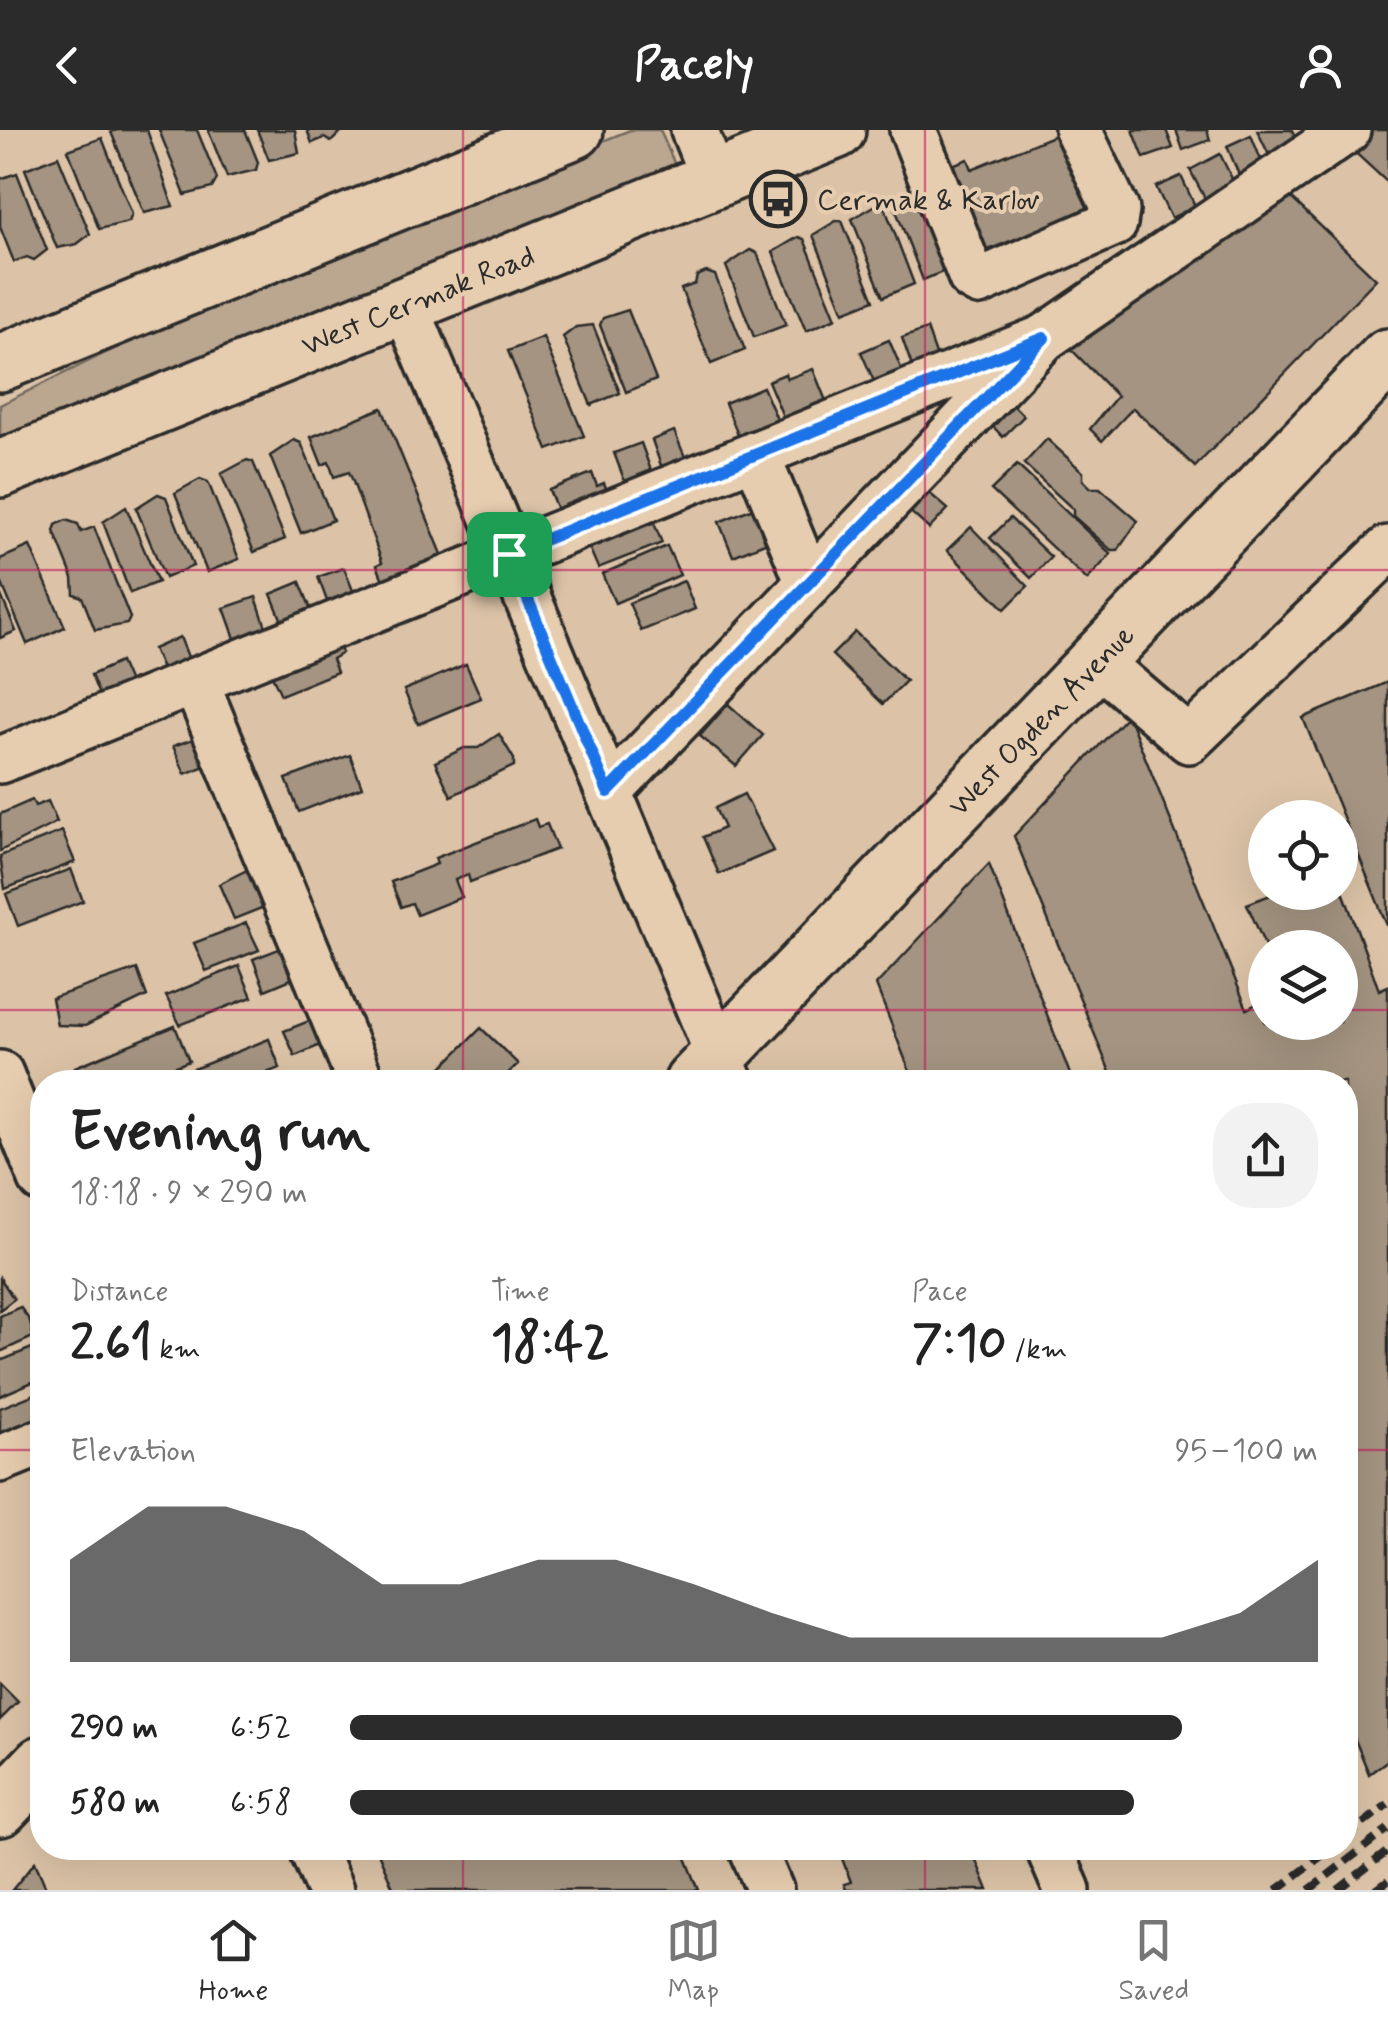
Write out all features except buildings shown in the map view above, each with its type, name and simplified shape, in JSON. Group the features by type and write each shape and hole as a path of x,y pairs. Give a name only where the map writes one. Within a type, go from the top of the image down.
{"main road":[{"path":"0,363 575,130"},
{"name":"West Cermak Road","path":"0,469 837,130"},
{"name":"West Ogden Avenue","path":"717,1070 1097,661 1388,357"},
{"path":"0,1808 30,1777"}],"street":[{"path":"694,130 714,180"},
{"path":"913,130 972,278 980,282 1114,223 1116,210 1078,130"},
{"path":"608,792 1044,338 1346,130"},
{"path":"405,305 608,792 713,1070"},
{"path":"0,760 1044,338"},
{"path":"756,454 809,584"},
{"path":"1097,661 1189,740 1388,549"},
{"path":"195,681 356,1070"},
{"path":"0,1074 30,1149"},
{"path":"0,1458 30,1447"},
{"path":"317,1860 330,1890"},
{"path":"757,1860 770,1890"},
{"path":"1054,1860 1067,1890"}],"shaded area":[{"path":"630,130 660,130 678,172 0,447 0,405 232,291"}],"railway":[{"path":"1358,1828 1388,1804"},
{"path":"1358,1852 1388,1829"},
{"path":"1338,1890 1388,1851"},
{"path":"1277,1890 1316,1860"},
{"path":"1309,1890 1348,1860"},
{"path":"1376,1890 1388,1881"}],"place":[{"name":"Cermak & Karlov","path":"778,199"}],"route":[{"path":"1044,338 608,792 509,554 558,534 1044,338"}]}
